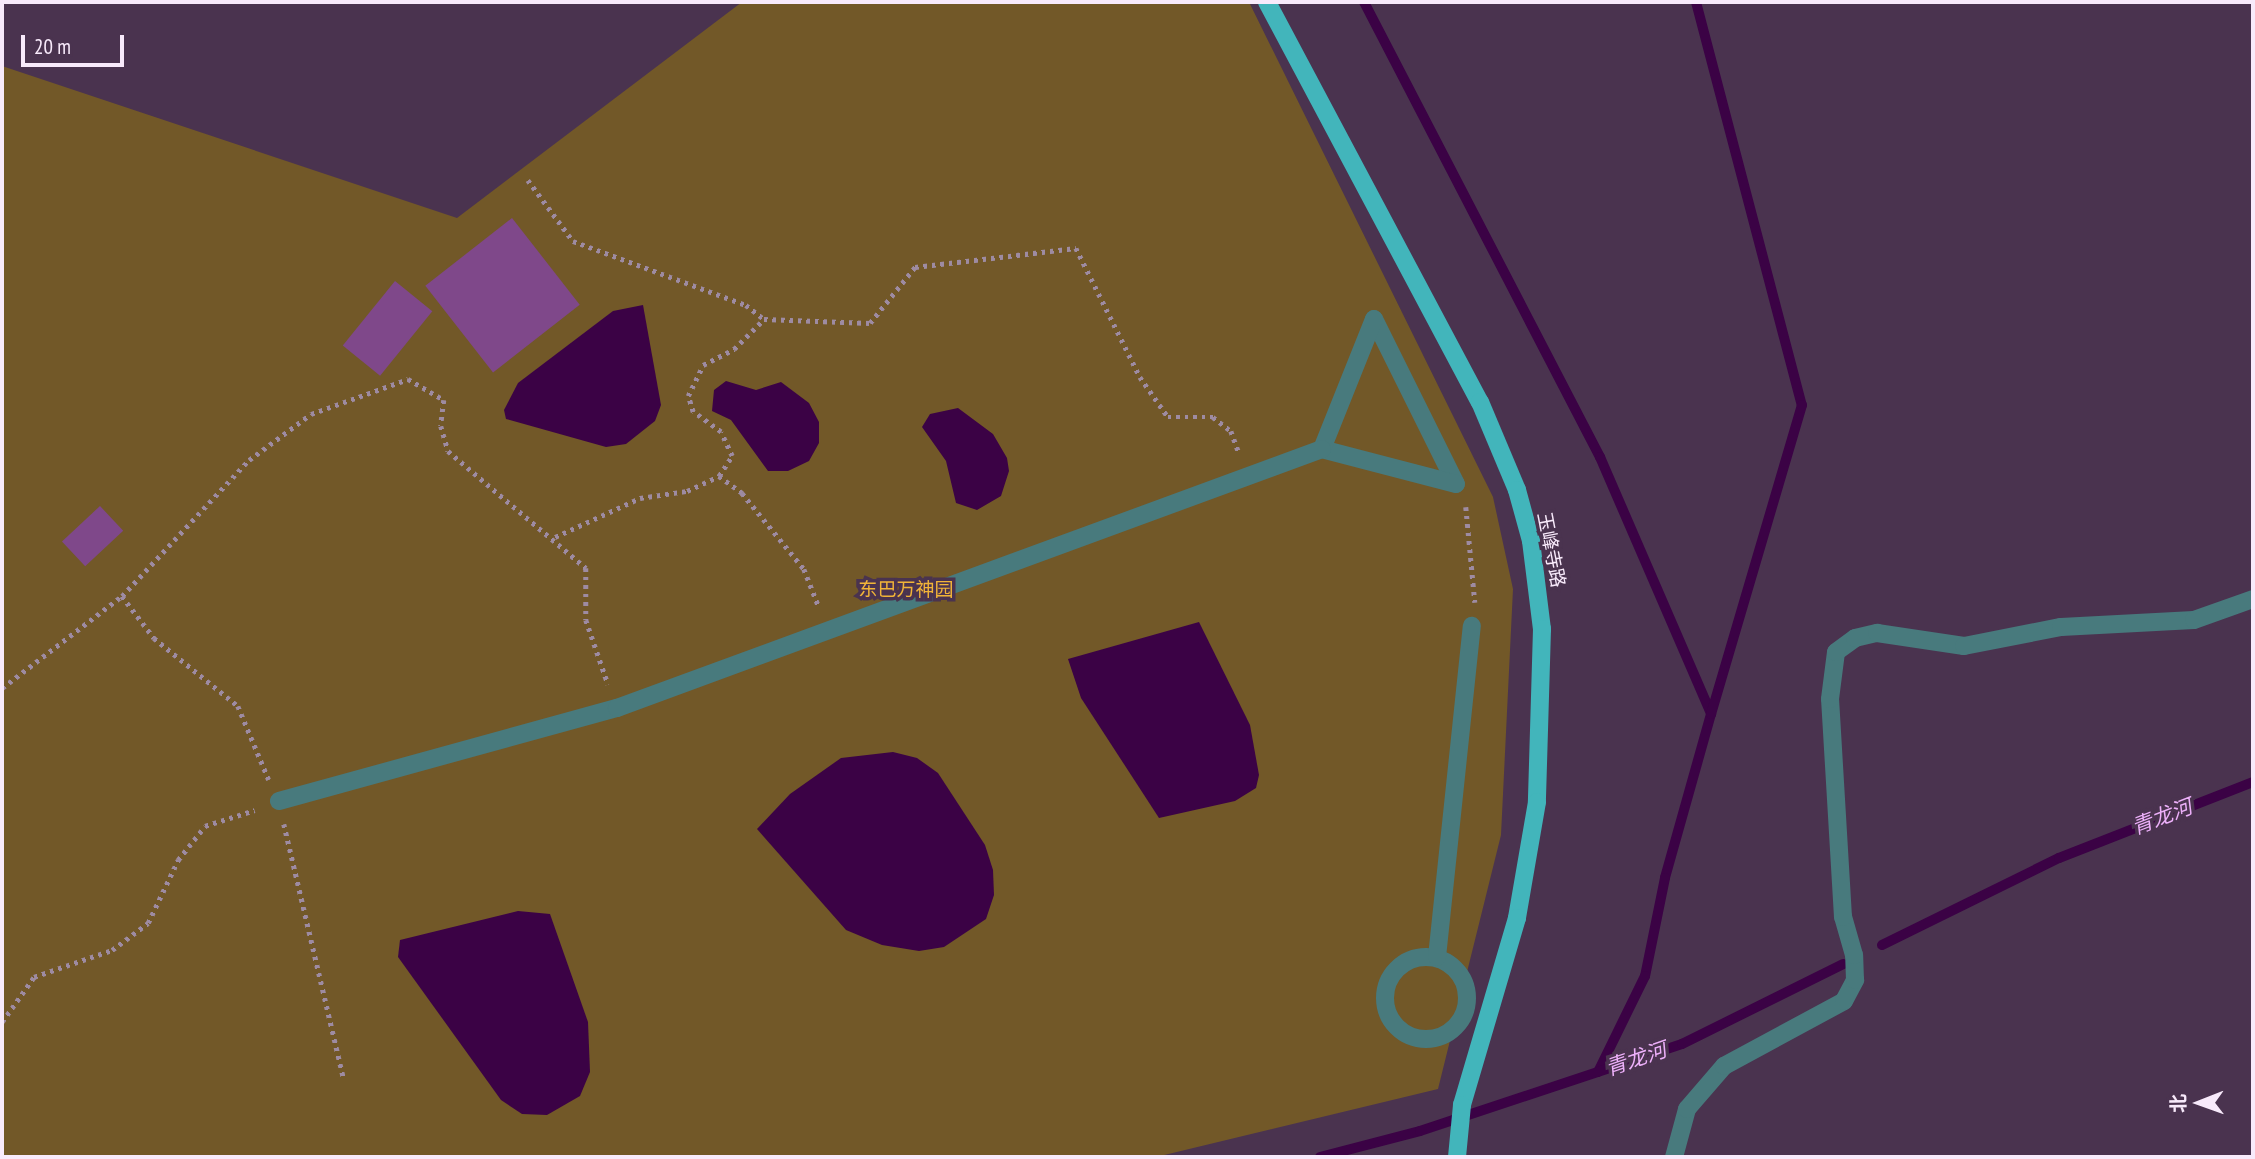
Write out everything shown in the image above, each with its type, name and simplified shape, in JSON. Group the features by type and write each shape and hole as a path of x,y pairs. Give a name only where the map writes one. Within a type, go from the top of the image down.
{"main road":[{"name":"玉峰寺路","path":"1267,2 1480,402 1517,490 1531,541 1542,629 1537,802 1517,918 1462,1105 1457,1156"}],"street":[{"path":"1322,449 1374,319 1456,484"},
{"path":"279,802 617,708 1322,449 1456,484"},
{"path":"1674,1157 1687,1109 1724,1066 1844,1001 1855,980 1854,955 1843,918 1830,699 1836,652 1854,638 1877,633 1964,646 2061,626 2194,620 2253,599"},
{"path":"1437,957 1472,625"},
{"path":"1437,957 1462,977 1466,1009 1459,1024 1432,1040 1415,1038 1392,1021 1385,996 1392,973 1410,960 1437,957"},
{"path":"1466,1009 1487,1020"}],"path":[{"path":"528,180 573,241 746,305 764,319 870,323 915,267 1076,248 1140,377 1168,417 1213,417 1230,431 1248,476"},
{"path":"555,537 640,498 687,491 719,476 732,456 721,432 694,412 688,396 703,365 734,349 764,319"},
{"path":"2,688 122,596 249,460 311,414 408,379 444,400 441,426 447,451 555,537 586,568 586,620 617,708"},
{"path":"719,476 742,493 804,569 829,631"},
{"path":"1456,484 1468,511 1475,567 1472,625"},
{"path":"2,1022 34,977 112,950 148,923 178,860 205,826 279,802"}],"green space":[{"name":"东巴万神园","path":"742,2 1249,2 1493,497 1513,589 1501,835 1438,1089 1156,1157 2,1157 2,66 457,218"}],"shaded area":[{"path":"643,305 661,405 655,421 626,444 606,447 506,419 504,410 518,383 613,311"},
{"path":"726,381 756,390 781,382 809,403 819,422 819,443 809,461 788,471 768,471 731,420 712,411 714,390"},
{"path":"958,408 993,434 1007,458 1009,471 1001,496 977,510 956,503 946,461 922,427 930,414"},
{"path":"1199,622 1250,725 1259,775 1256,788 1235,801 1159,818 1081,698 1068,659"},
{"path":"893,752 917,758 938,773 985,845 993,870 994,895 986,919 944,947 919,951 882,945 846,930 757,829 790,794 841,758"},
{"path":"518,911 550,914 588,1022 590,1072 580,1096 547,1115 522,1114 501,1100 398,957 400,940"}],"building":[{"path":"512,218 580,305 493,372 425,286"},
{"path":"395,281 432,311 380,376 343,346"},
{"path":"100,506 123,531 85,566 62,541"}],"waterway":[{"path":"1364,2 1600,457 1711,714 1665,878 1645,976 1598,1072"},
{"path":"1696,2 1802,405 1711,714"},
{"name":"青龙河","path":"1882,945 2059,858 2253,782"},
{"name":"青龙河","path":"1320,1157 1420,1131 1682,1044 1843,964"}]}
